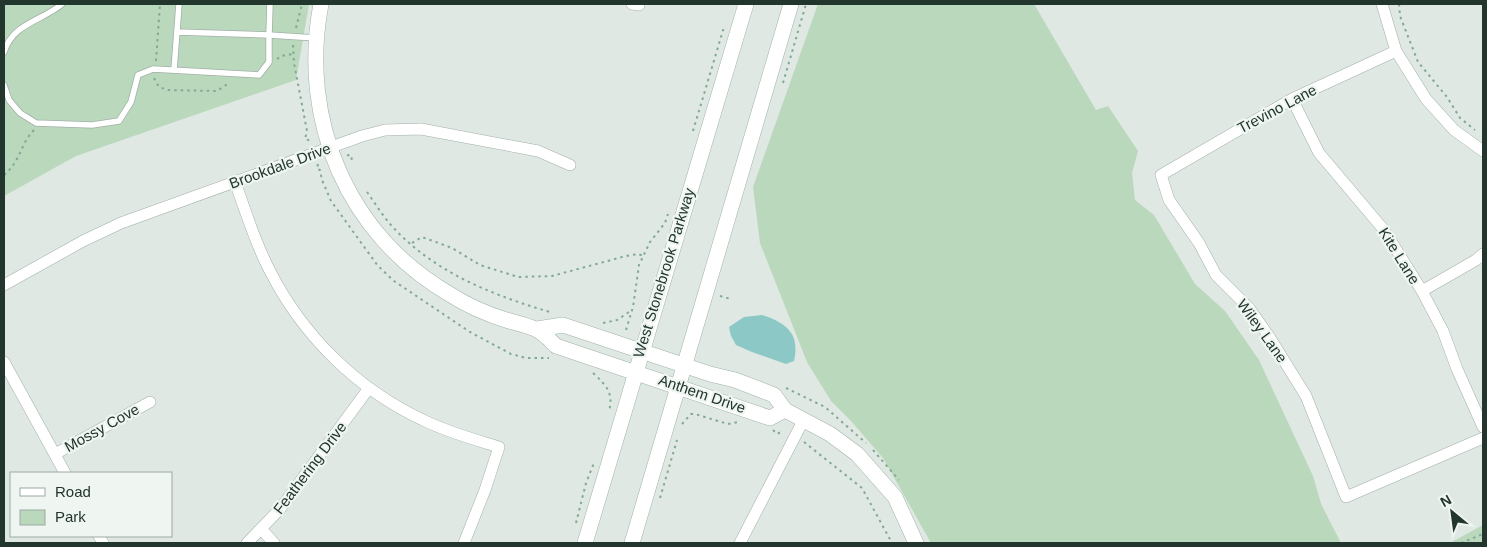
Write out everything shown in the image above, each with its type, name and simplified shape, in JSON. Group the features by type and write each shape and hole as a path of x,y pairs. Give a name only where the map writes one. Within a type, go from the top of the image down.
{"street":[{"name":"Anthem Drive","path":"320,4 315,62 317,97 329,148 345,184 360,209 377,233 404,261 435,286 487,313 537,329 556,346 770,418 786,410"},
{"name":"West Stonebrook Parkway","path":"585,543 746,4"},
{"path":"632,543 791,4"},
{"path":"1382,4 1396,51 1426,99 1454,130 1483,151"},
{"name":"Trevino Lane","path":"1161,175 1292,99 1396,51"},
{"name":"Kite Lane","path":"1292,99 1318,153 1384,230 1422,291 1443,331 1457,369 1483,427"},
{"name":"Brookdale Drive","path":"4,285 121,223 362,136 385,130 421,129 538,151 570,165"},
{"name":"Wiley Lane","path":"1161,175 1169,200 1199,243 1216,275 1249,308 1306,396 1346,498 1483,438"},
{"path":"235,182 270,271 289,304 325,350 369,388 405,411 464,436 499,447 485,490 464,543"},
{"path":"1422,291 1483,254"},
{"name":"Anthem Drive","path":"537,329 563,325 685,366 734,380 774,396 786,410 830,434 857,454 895,497 916,543"},
{"path":"4,362 64,472"},
{"name":"Feathering Drive","path":"247,543 262,530 289,498 369,388"},
{"name":"Mossy Cove","path":"55,454 150,402"},
{"path":"740,543 804,419"},
{"path":"262,530 274,543"}],"lane":[{"path":"4,52 6,45 16,33 27,24 62,4"},
{"path":"174,70 179,4"},
{"path":"4,85 9,100 20,113 36,123 92,125 119,121 131,102 138,75 152,69 259,75 268,62 270,4"},
{"path":"177,32 316,38"}],"path":[{"path":"302,4 292,51 302,113 307,131 305,139 311,141"},
{"path":"781,90 806,4"},
{"path":"1399,4 1400,16 1418,62 1447,97 1460,118 1479,133"},
{"path":"690,139 725,23"},
{"path":"4,175 14,165 20,156 27,138 40,123"},
{"path":"347,155 352,156 353,168"},
{"path":"365,190 390,224 430,259 458,277 498,295 558,315"},
{"path":"626,330 632,310 639,266 650,242 665,223 670,209"},
{"path":"412,244 422,237 452,248 480,265 518,277 552,276 626,256 638,254 644,256"},
{"path":"715,294 731,299"},
{"path":"598,323 617,320 632,310"},
{"path":"782,387 825,407 858,435 897,476 901,484"},
{"path":"607,418 612,401 609,391"},
{"path":"692,408 695,414"},
{"path":"681,425 691,414 728,424 740,422"},
{"path":"772,429 777,434 783,431"},
{"path":"659,501 679,434"},
{"path":"804,442 862,488 892,543"},
{"path":"575,526 586,483 595,461"},
{"path":"1461,543 1483,534"}],"green space":[{"path":"4,4 309,4 296,80 76,156 4,196"},
{"path":"818,4 1034,4 1096,110 1108,106 1138,151 1132,173 1135,200 1154,215 1195,284 1225,311 1259,360 1313,476 1321,504 1341,543 931,543 883,458 831,401 807,362 760,243 753,187"},
{"path":"1483,525 1483,543 1450,543"}],"water":[{"path":"762,315 785,326 790,331 795,344 794,361 786,364 736,345 729,327 744,317"}]}
